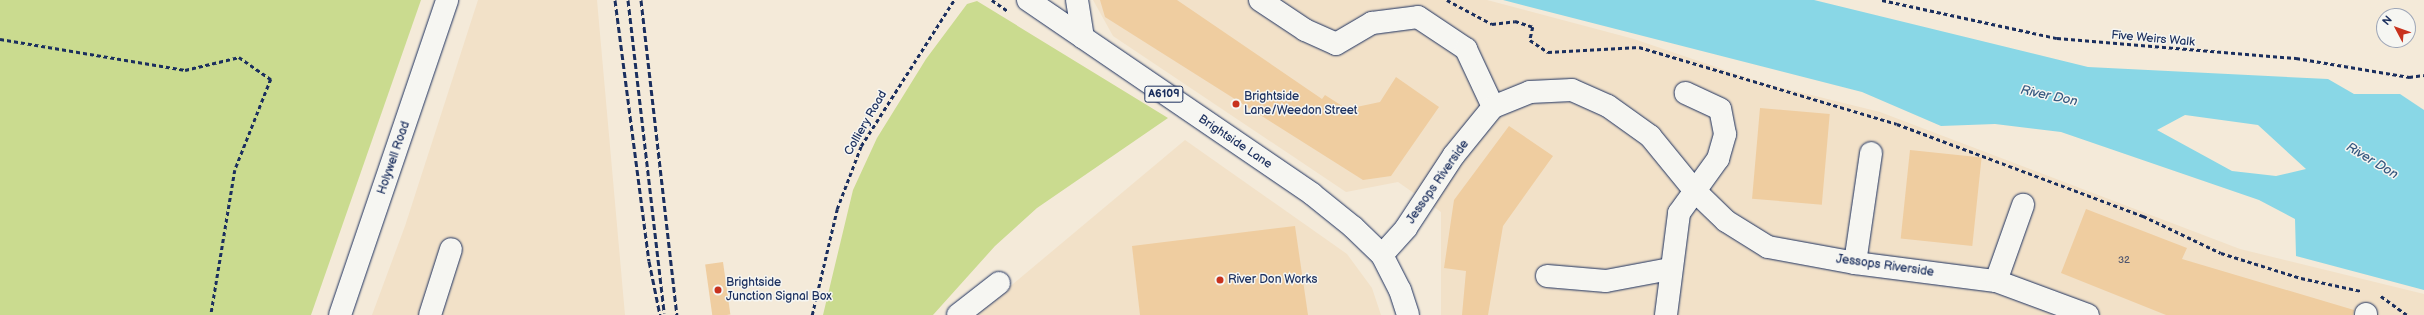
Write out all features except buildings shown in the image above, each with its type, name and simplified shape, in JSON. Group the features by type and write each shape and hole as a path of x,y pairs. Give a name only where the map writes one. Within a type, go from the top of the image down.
{"street":[{"name":"Holywell Road","path":"340,315 447,0"},
{"name":"Brightside Lane","path":"1028,0 1312,194 1382,255 1400,290 1408,315"},
{"path":"1076,0 1083,38"},
{"path":"1260,0 1305,30 1336,44 1372,23 1418,18 1466,49 1492,107"},
{"name":"Jessops Riverside","path":"1382,255 1406,228 1454,155 1492,107 1530,92 1572,90 1608,106 1650,136 1695,191 1726,221 1768,247 1855,263 1996,281 2088,315"},
{"path":"1666,315 1670,269 1679,213 1718,159 1725,134 1720,109 1685,93"},
{"path":"1855,263 1871,153"},
{"path":"1996,281 2023,205"},
{"path":"430,315 451,249"},
{"path":"1547,276 1606,281 1670,269"},
{"path":"958,315 999,283"}],"path":[{"name":"Colliery Road","path":"812,315 837,210 861,146 954,0"},
{"path":"1446,0 1492,24 1514,22 1533,27 1530,40 1548,52 1639,46 1897,124 2143,216 2221,254 2301,278 2367,307"},
{"name":"Five Weirs Walk","path":"1882,0 2057,38 2296,58 2409,77 2424,75"},
{"path":"0,39 186,70 238,57 271,79 235,170 211,315"},
{"path":"2377,295 2407,315"}],"shaded area":[{"path":"478,0 597,0 625,315 372,315 405,226"},
{"path":"1093,0 1487,0 1634,39 1763,83 1880,112 2240,249 2424,294 2424,315 1441,315 1441,212 1398,182 1346,192 1113,36"},
{"path":"1185,140 1347,254 1372,288 1381,315 976,315"}],"green space":[{"path":"0,0 421,0 311,315 0,315"},
{"path":"977,1 1168,118 1037,208 995,246 933,315 823,315 853,190 877,138 926,59 967,4"}],"water":[{"name":"River Don","path":"1503,0 1814,0 2088,67 2328,79 2354,94 2400,94 2424,110 2424,290 2296,256 2295,219 2259,200 2061,132 1995,124 1941,126 1862,92","holes":["2185,115 2258,125 2306,169 2276,176 2232,171 2157,130"]}],"railway":[{"path":"615,0 649,261 660,315"},
{"path":"628,0 664,313"},
{"path":"641,0 677,315"}],"place":[{"name":"Brightside Lane/Weedon Street","path":"1236,104"},
{"name":"River Don Works","path":"1220,280"},
{"name":"Brightside Junction Signal Box","path":"718,290"}]}
